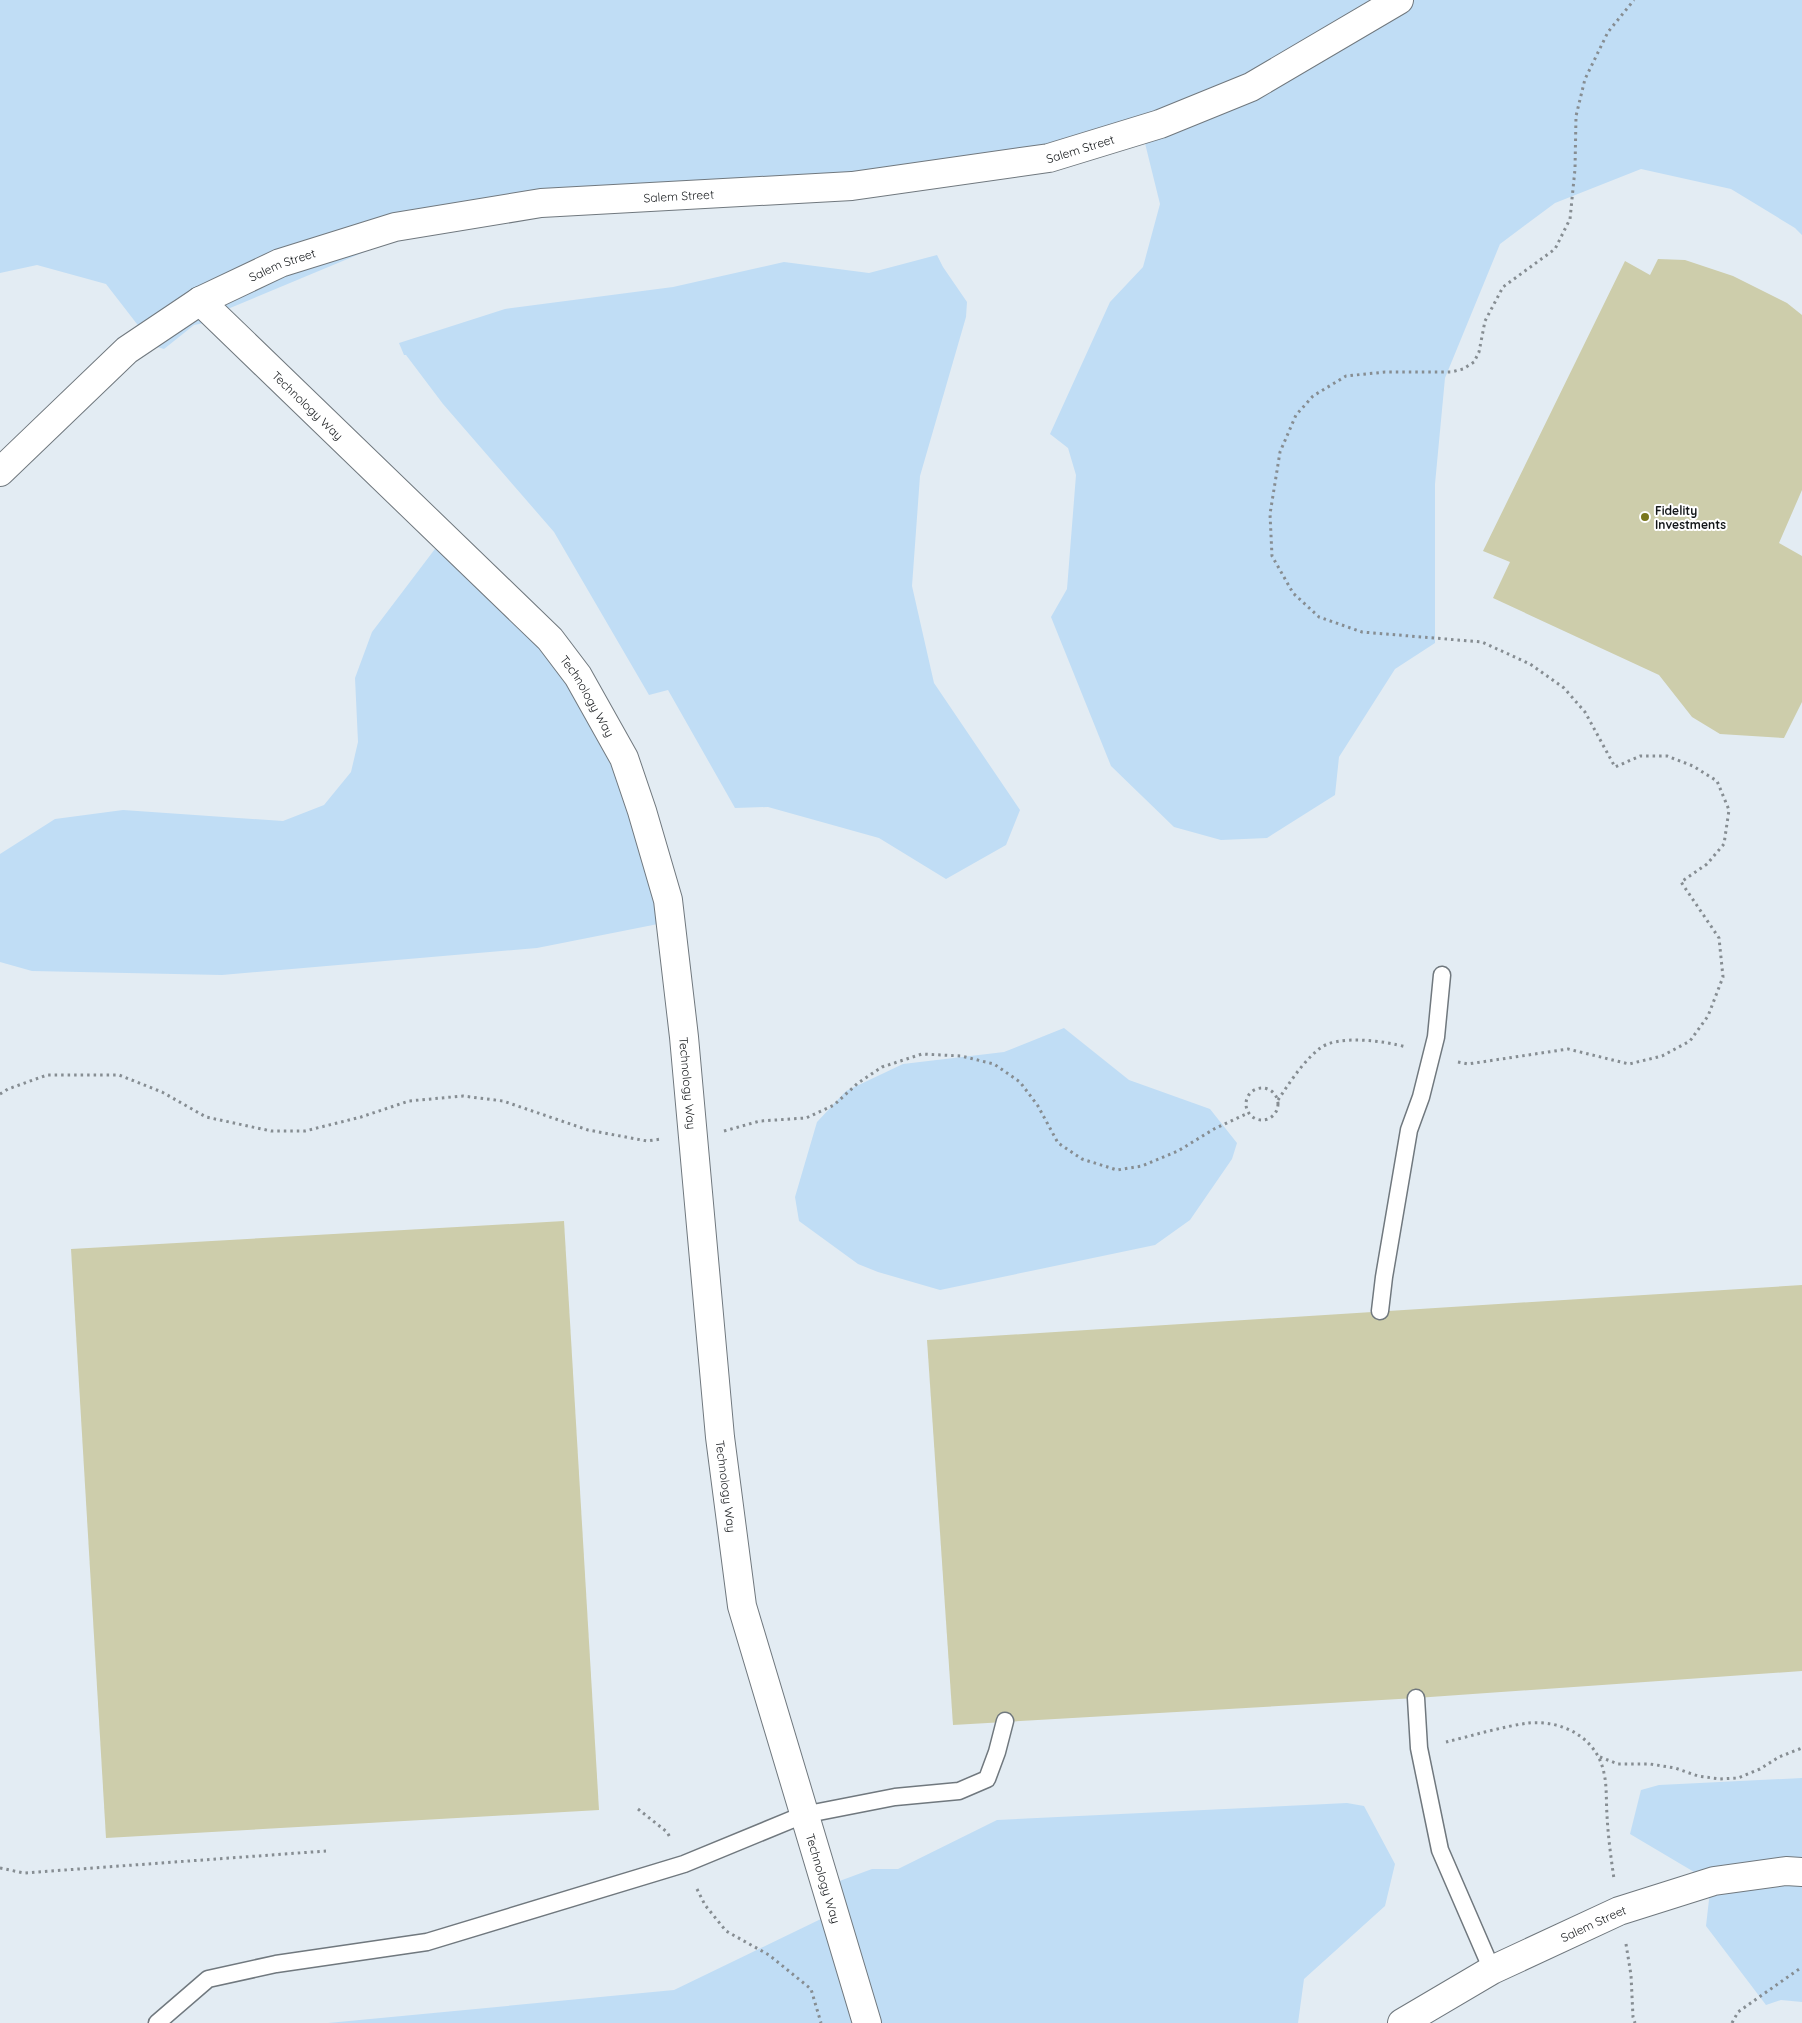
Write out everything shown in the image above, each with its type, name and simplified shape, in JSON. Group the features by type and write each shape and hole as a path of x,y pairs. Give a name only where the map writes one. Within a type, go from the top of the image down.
{"street":[{"name":"Salem Street","path":"0,472 127,350 200,301 280,263 395,226 541,203 852,186 1049,158 1160,124 1251,87 1399,0"},
{"name":"Technology Way","path":"200,301 550,639 578,676 624,758 642,811 668,900 693,1134 720,1437 742,1606 803,1815 867,2023"},
{"name":"Salem Street","path":"1402,2023 1492,1970 1619,1911 1714,1881 1786,1871 1802,1872"}],"lane":[{"path":"1380,1311 1409,1130 1421,1097 1436,1037 1442,975"},
{"path":"1416,1698 1419,1748 1440,1850 1471,1927 1492,1970"},
{"path":"157,2023 208,1979 276,1964 427,1942 684,1864 803,1815 895,1797 960,1791 987,1779 997,1752 1005,1721"}],"path":[{"path":"1278,1100 1272,1090 1261,1087 1250,1092 1245,1102 1248,1113 1257,1120 1269,1119 1277,1112 1278,1100 1298,1070 1321,1047 1349,1040 1391,1042 1468,1064 1568,1049 1629,1064 1662,1056 1690,1041 1708,1016 1723,977 1720,938 1681,882 1707,864 1724,844 1729,810 1717,781 1693,766 1667,756 1640,756 1615,767 1585,712 1564,688 1530,664 1482,642 1362,632 1319,617 1293,593 1272,556 1270,514 1280,452 1296,415 1313,396 1346,376 1385,372 1450,372 1463,369 1474,362 1479,352 1485,321 1503,287 1555,249 1570,219 1575,169 1576,116 1585,79 1608,32 1634,0"},
{"path":"0,1094 8,1089 47,1075 119,1075 162,1092 206,1117 271,1131 305,1131 361,1117 409,1101 463,1096 503,1102 588,1130 647,1141 731,1130 760,1121 806,1118 834,1105 858,1082 882,1067 922,1054 961,1056 994,1064 1020,1082 1038,1106 1058,1143 1082,1159 1116,1170 1142,1166 1178,1151 1214,1129 1248,1113"},
{"path":"1419,1748 1528,1723 1549,1724 1566,1728 1586,1739 1600,1756 1618,1764 1650,1764 1675,1768 1698,1776 1720,1780 1738,1778 1760,1769 1779,1757 1802,1748"},
{"path":"1600,1756 1604,1774 1608,1832 1619,1911 1629,1957 1632,2007 1635,2023"},
{"path":"638,1809 667,1832 705,1906 726,1931 769,1955 811,1990 821,2023"},
{"path":"0,1868 24,1873 326,1851"},
{"path":"1732,2023 1738,2012 1802,1967"}],"shaded area":[{"path":"0,0 1802,0 1802,235 1795,228 1731,189 1641,169 1555,203 1500,244 1445,378 1435,484 1435,643 1395,669 1339,757 1335,795 1267,838 1221,840 1174,827 1111,766 1051,617 1067,589 1076,475 1068,448 1050,434 1110,302 1143,267 1160,204 1141,127 1039,161 453,215 206,318 204,323 194,325 164,349 154,346 106,284 37,265 0,273"},
{"path":"937,255 967,302 966,317 920,476 912,586 934,683 1020,810 1006,845 946,879 879,838 768,807 735,808 668,690 649,695 554,532 443,404 406,355 404,355 399,343 505,309 673,287 784,262 869,273"},
{"path":"441,541 562,642 651,816 658,924 537,948 222,975 32,971 0,962 0,854 55,819 123,810 283,821 324,805 351,772 358,742 355,678 372,632"},
{"path":"1064,1028 1129,1080 1210,1109 1237,1143 1232,1159 1190,1220 1155,1245 940,1290 878,1272 858,1264 799,1221 795,1197 817,1122 846,1091 903,1064 1004,1052"},
{"path":"1802,1778 1802,2002 1781,2000 1766,2005 1706,1926 1711,1882 1630,1834 1641,1790 1659,1785"},
{"path":"1347,1803 1364,1806 1395,1864 1385,1906 1304,1979 1298,2023 328,2023 674,1990 825,1917 826,1886 872,1869 898,1869 997,1820"}],"building":[{"name":"Fidelity Investments","path":"1658,259 1685,260 1733,276 1787,303 1802,315 1802,490 1779,543 1802,556 1802,702 1784,738 1720,734 1692,717 1659,675 1493,598 1510,562 1483,551 1625,261 1650,275"},
{"path":"564,1221 599,1810 106,1838 71,1249"},
{"path":"1802,1285 1802,1671 1416,1698 953,1725 927,1340"}],"place":[{"name":"Fidelity Investments","path":"1645,517"}]}
